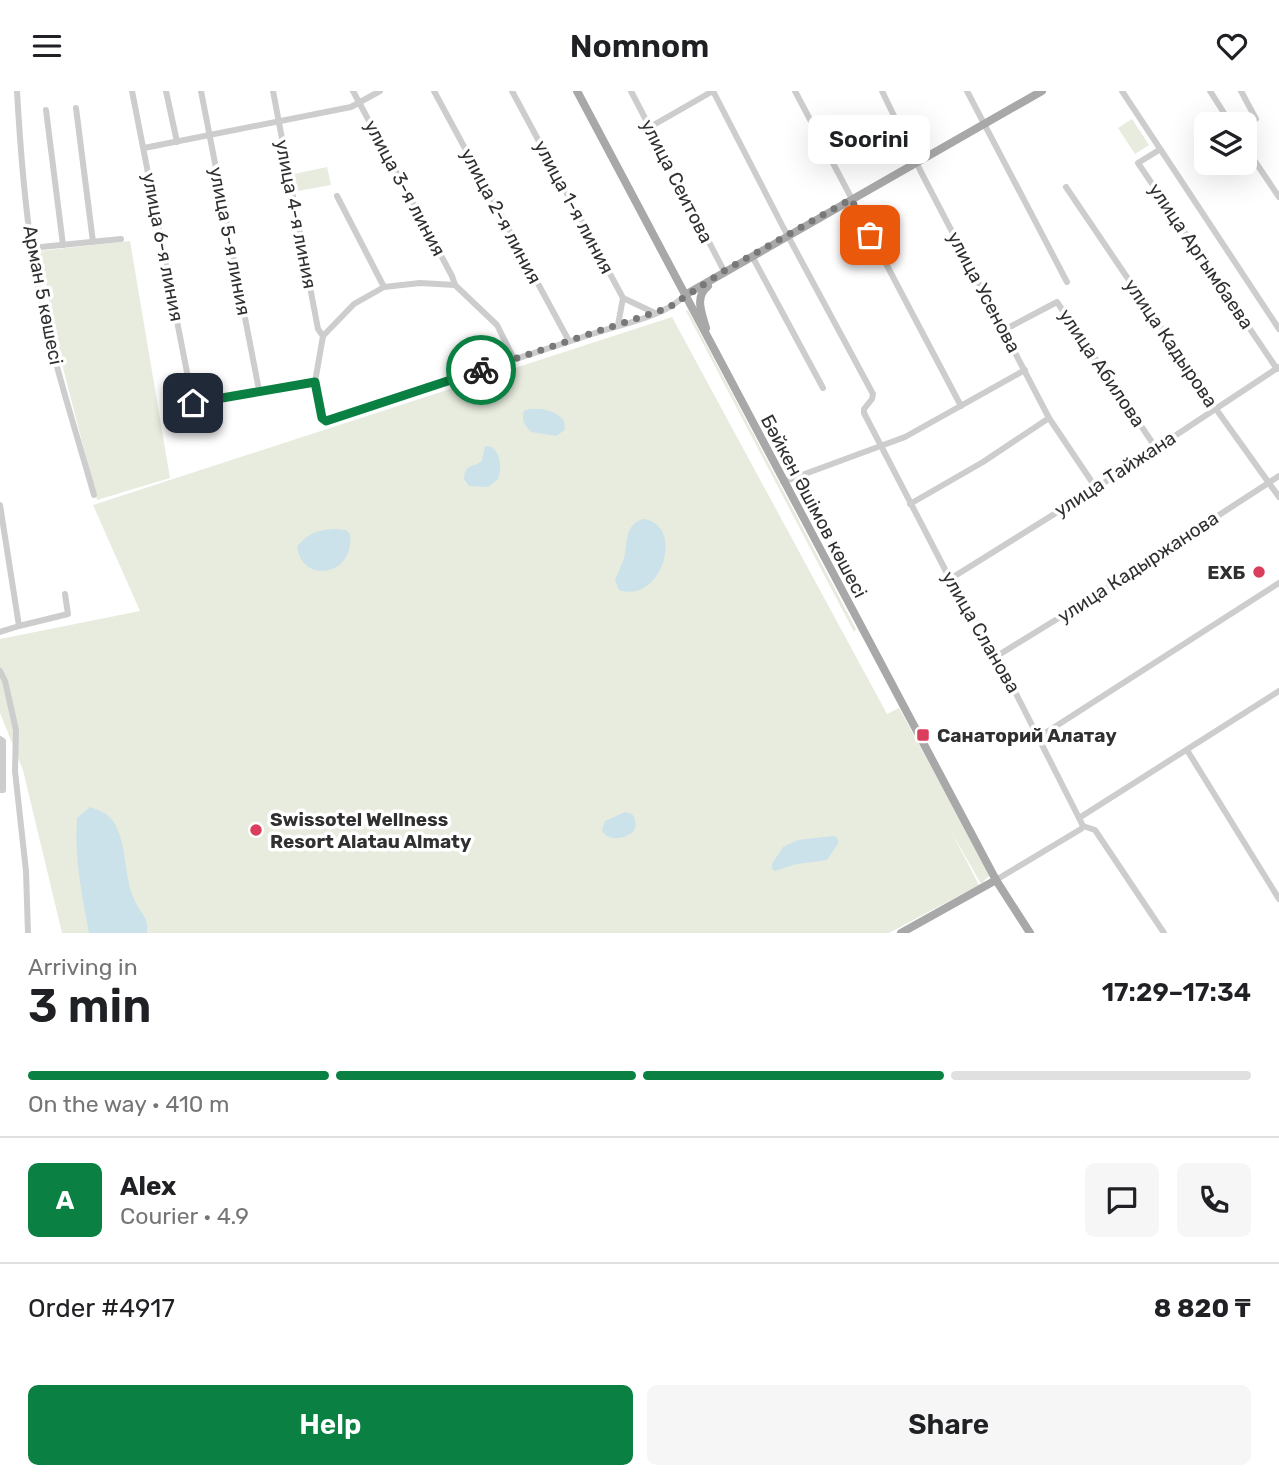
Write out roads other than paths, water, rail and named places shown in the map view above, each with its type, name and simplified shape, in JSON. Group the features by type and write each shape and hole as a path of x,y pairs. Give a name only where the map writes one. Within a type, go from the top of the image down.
{"main road":[{"name":"Бәйкен Әшімов көшесі","path":"576,91 996,880 1030,933"},
{"path":"685,295 1042,91"},
{"path":"709,341 700,294 724,271"},
{"path":"901,933 996,880"}],"street":[{"name":"Арман 5 көшесі","path":"17,91 31,248 57,366 94,495"},
{"name":"улица 6-я линия","path":"132,91 193,403 259,390"},
{"path":"166,91 177,142"},
{"name":"улица 5-я линия","path":"201,91 259,390"},
{"name":"улица 4-я линия","path":"273,91 318,329 323,337"},
{"name":"улица 3-я линия","path":"353,91 452,276 454,285"},
{"path":"144,148 351,107 380,91"},
{"name":"улица 2-я линия","path":"434,91 569,341"},
{"name":"улица 1-я линия","path":"512,91 623,298"},
{"name":"улица Сеитова","path":"631,91 724,271"},
{"path":"649,127 713,91 788,236"},
{"path":"795,91 961,405"},
{"name":"улица Усенова","path":"883,91 916,161 1049,418 1096,488"},
{"name":"улица Абилова","path":"967,91 1067,282"},
{"name":"улица Аргымбаева","path":"1122,91 1279,329"},
{"path":"1210,91 1223,112"},
{"path":"1241,91 1252,112"},
{"path":"76,108 93,242"},
{"path":"47,110 64,245"},
{"name":"улица Аргымбаева","path":"1159,150 1138,163 1278,368"},
{"path":"1257,164 1279,197"},
{"name":"улица Кадырова","path":"1066,187 1279,497"},
{"path":"337,196 384,287"},
{"name":"улица Сланова","path":"788,236 873,394 864,413 950,579 996,656 1039,737 1083,826"},
{"path":"31,248 121,239"},
{"path":"752,256 823,387"},
{"path":"514,359 497,325 454,285 420,282 384,287 354,304 323,337 315,382 322,418 326,421 655,313 678,303 685,295"},
{"path":"618,325 623,298 655,313"},
{"name":"улица Абилова","path":"1004,330 1057,302 1156,448"},
{"name":"улица Тайжана","path":"950,579 1096,488 1278,368"},
{"path":"783,482 905,437 1025,370"},
{"path":"259,390 315,382"},
{"path":"910,504 982,462 1049,418"},
{"name":"улица Кадыржанова","path":"996,656 1093,597 1279,476"},
{"path":"0,505 19,625"},
{"path":"1039,737 1279,583"},
{"path":"0,632 68,614 65,594"},
{"path":"0,671 5,681 16,730 15,771 26,871 27,933"},
{"path":"1079,818 1279,691"},
{"path":"0,739 3,741 3,790 0,790"},
{"path":"1187,750 1279,899"},
{"path":"996,880 1083,826 1095,830 1164,933"}],"water":[{"path":"543,409 557,414 564,421 565,429 557,436 531,432 523,417 524,411"},
{"path":"485,446 492,447 499,458 498,479 488,487 469,486 464,479 466,470 482,461"},
{"path":"643,519 656,524 663,534 666,548 663,562 657,575 647,586 634,591 619,590 615,580 624,558 628,535 633,526"},
{"path":"346,530 350,534 345,559 337,567 327,571 308,567 301,559 297,547 315,532"},
{"path":"90,807 108,816 118,830 128,880 136,904 146,919 147,933 89,933 79,876 76,832 77,818"},
{"path":"625,812 632,814 634,818 633,832 616,838 604,834 602,830 605,821"},
{"path":"833,836 839,842 827,860 797,864 775,871 772,869 772,864 783,847 798,840"}],"place":[{"name":"Soorini","path":"870,235"},
{"name":"ЕХБ","path":"1259,572"},
{"name":"Санаторий Алатау","path":"923,735"},
{"name":"Swissotel Wellness Resort Alatau Almaty","path":"256,830"}]}
